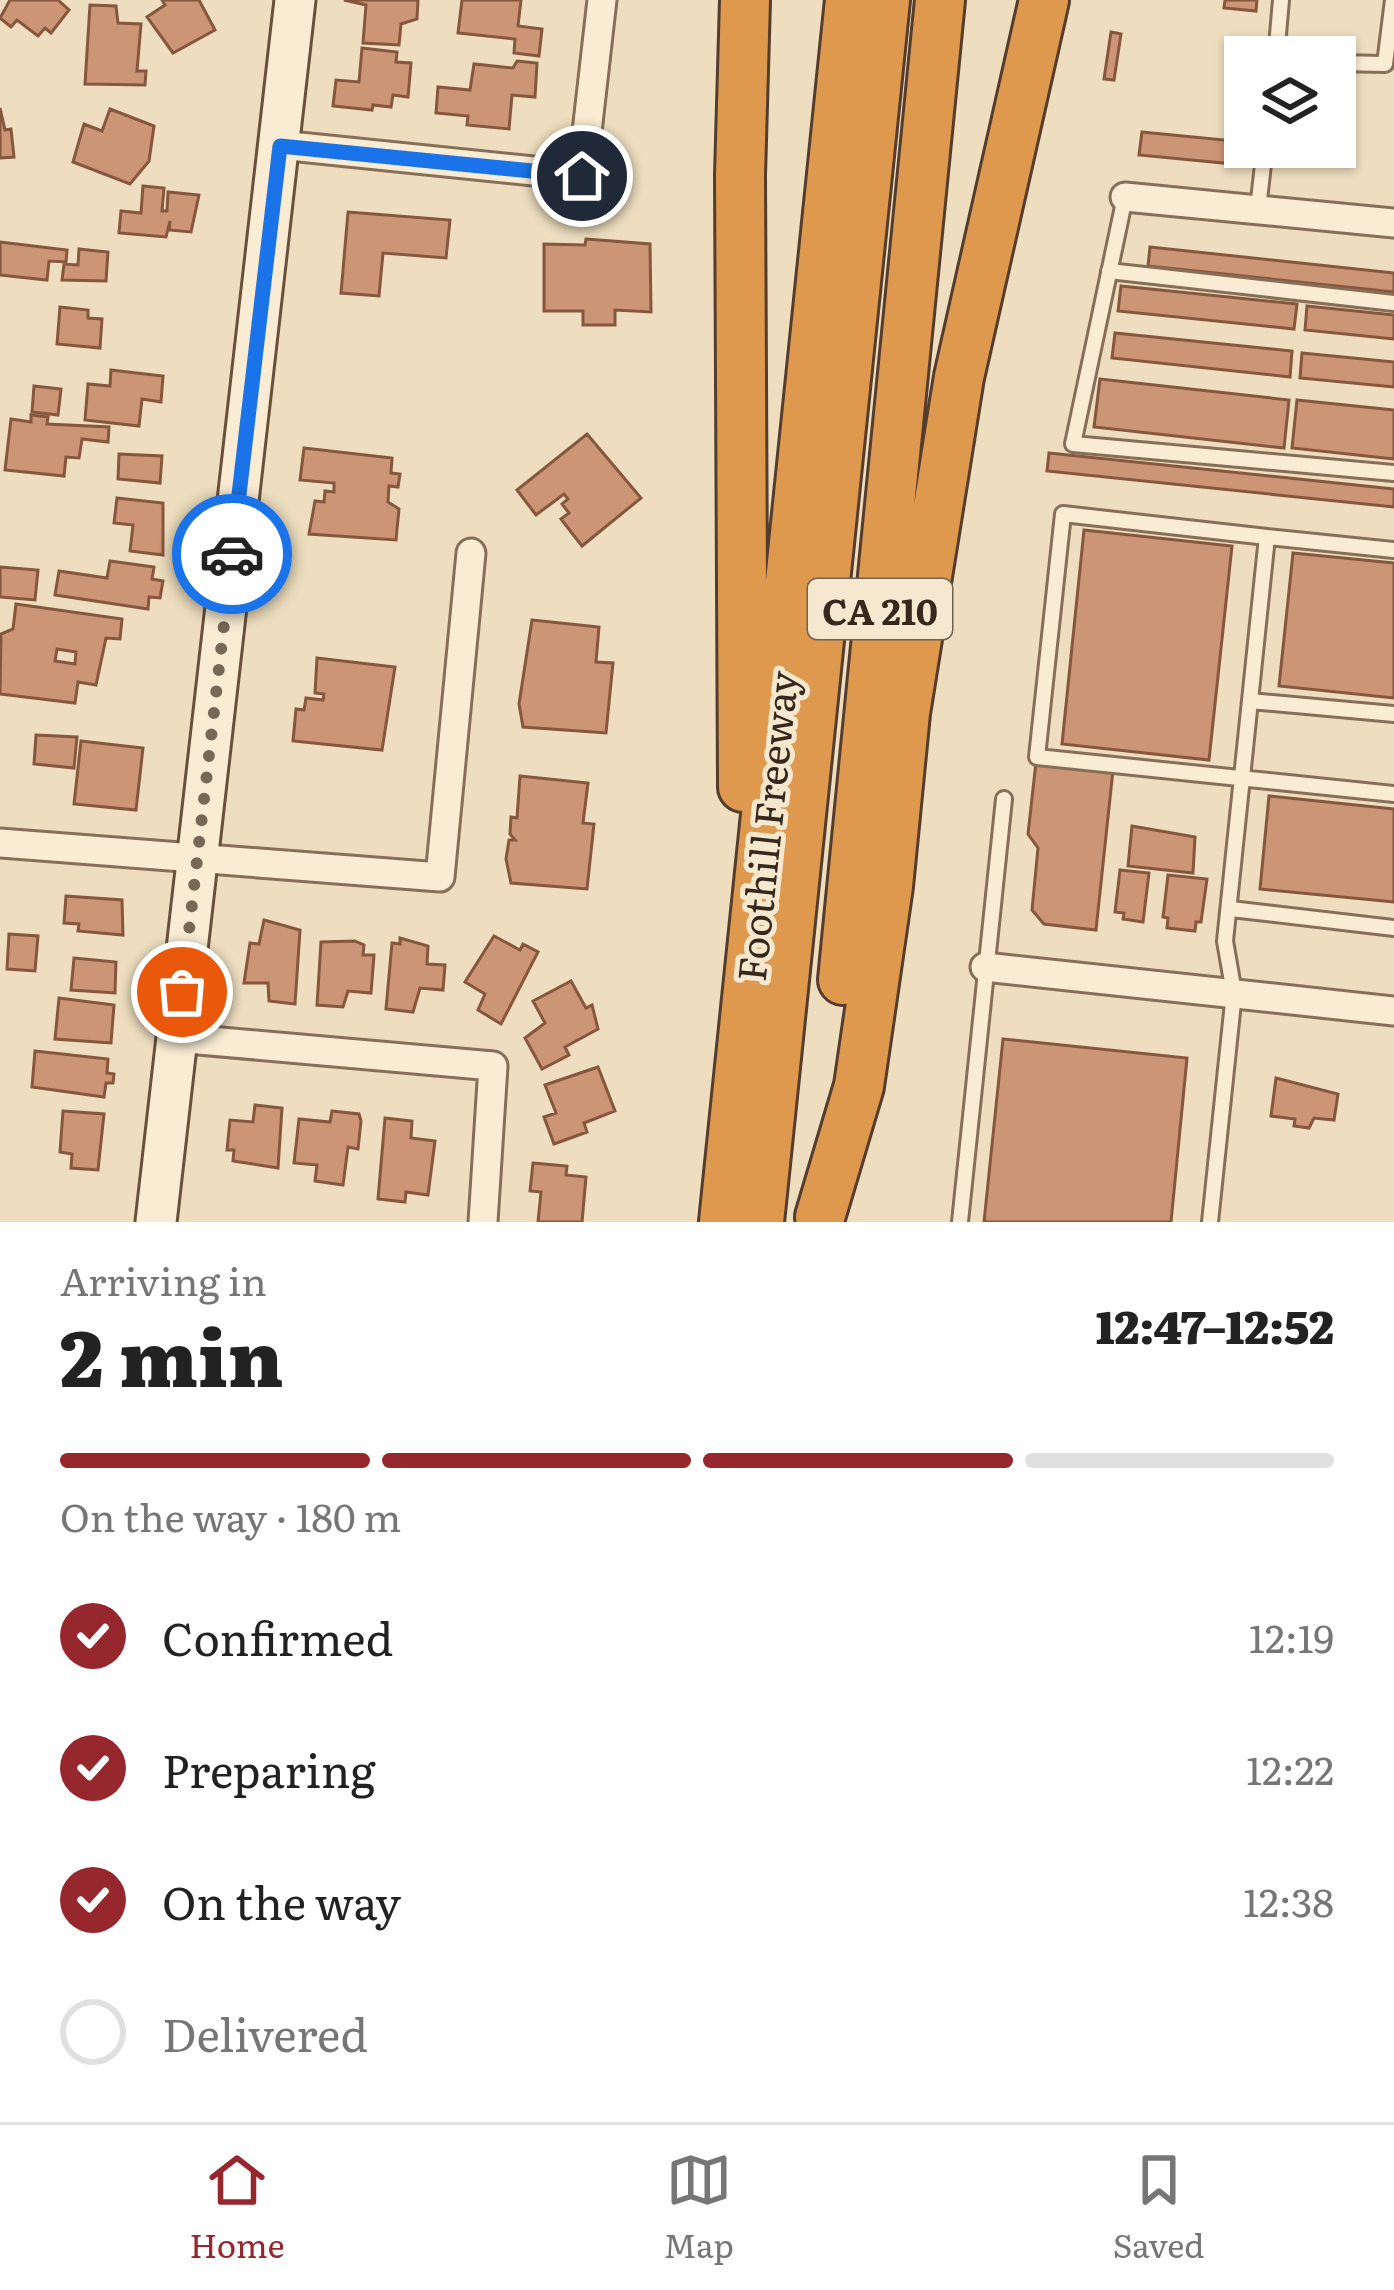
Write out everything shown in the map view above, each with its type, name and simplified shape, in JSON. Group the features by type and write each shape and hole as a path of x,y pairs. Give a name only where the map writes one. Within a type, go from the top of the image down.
{"highway":[{"path":"744,1033 740,175 745,0"},
{"name":"Foothill Freeway","path":"724,1222 850,0"},
{"path":"760,1222 885,0"},
{"path":"807,1220 908,0"},
{"name":"CA 210","path":"807,1220 940,0"},
{"path":"807,1220 859,1086 888,886 905,712 959,377 1044,0"}],"main road":[{"path":"155,1222 295,0"}],"street":[{"path":"280,146 582,176 602,0"},
{"path":"1125,196 1394,223"},
{"path":"0,843 440,877 471,553"},
{"path":"986,967 1394,1011"},
{"path":"176,1038 493,1066 483,1222"}],"lane":[{"path":"1278,36 1281,0"},
{"path":"1356,63 1384,64 1393,0"},
{"path":"1258,209 1263,168"},
{"path":"1125,196 1073,444 1394,473"},
{"path":"1109,271 1394,303"},
{"path":"1394,550 1063,514 1036,757 1394,794"},
{"path":"1210,1222 1234,993 1225,941 1267,537"},
{"path":"1250,701 1394,714"},
{"path":"960,1222 1004,799"},
{"path":"1231,909 1394,928"}],"building":[{"path":"10,0 58,0 69,10 51,33 45,28 38,36 17,20 11,27 0,18"},
{"path":"162,0 199,0 215,30 173,53 147,17 165,5"},
{"path":"344,0 418,0 417,19 401,24 399,45 363,43 366,5"},
{"path":"462,0 521,0 518,26 542,29 539,56 514,53 515,39 458,33"},
{"path":"1225,0 1257,0 1256,11 1224,8"},
{"path":"90,5 116,6 118,23 141,24 137,71 146,71 145,85 85,84"},
{"path":"1111,32 1121,34 1114,80 1104,79"},
{"path":"362,48 397,52 396,62 411,63 408,97 393,95 391,107 373,105 372,110 333,106 336,80 359,82"},
{"path":"517,61 537,63 535,97 512,95 509,129 467,125 468,116 436,113 438,87 470,90 474,64 513,68"},
{"path":"0,108 5,130 11,129 14,157 0,158"},
{"path":"110,109 154,126 149,161 130,184 73,162 84,124 102,131"},
{"path":"1142,132 1224,140 1224,163 1139,155"},
{"path":"143,186 164,188 162,211 167,211 168,192 199,195 191,232 169,230 170,221 166,237 119,233 121,211 141,213"},
{"path":"348,212 450,220 446,258 383,253 379,296 341,293"},
{"path":"586,239 650,244 651,312 615,310 615,325 583,325 583,311 544,311 544,244 585,245"},
{"path":"0,242 67,250 66,262 49,261 47,280 0,275"},
{"path":"1150,247 1394,273 1394,292 1148,266"},
{"path":"79,249 108,252 106,281 62,280 64,264 78,265"},
{"path":"1121,286 1297,304 1294,329 1118,311"},
{"path":"1307,306 1394,315 1394,339 1305,330"},
{"path":"60,307 88,310 88,318 102,319 100,348 57,344"},
{"path":"1115,333 1292,351 1290,377 1112,358"},
{"path":"1302,353 1394,362 1394,387 1300,378"},
{"path":"111,370 163,376 161,402 142,399 139,426 85,420 88,384 110,386"},
{"path":"1100,379 1289,400 1284,448 1094,427"},
{"path":"34,386 61,389 58,415 32,412"},
{"path":"1297,400 1394,410 1394,459 1292,448"},
{"path":"31,415 48,417 47,424 109,427 108,442 82,439 79,458 66,457 64,476 5,470 11,419 31,422"},
{"path":"587,434 641,498 582,546 561,519 569,513 562,504 568,499 564,494 536,515 517,490"},
{"path":"304,448 392,458 391,473 400,474 398,487 389,486 388,502 399,509 396,540 309,534 315,501 324,502 325,491 334,492 334,483 300,480"},
{"path":"1049,453 1394,489 1394,507 1047,471"},
{"path":"119,454 162,456 160,483 118,479"},
{"path":"117,498 163,503 163,555 130,551 133,525 114,523"},
{"path":"1084,530 1232,546 1209,760 1062,744"},
{"path":"1293,553 1394,563 1394,698 1279,686"},
{"path":"110,561 154,567 152,579 163,581 160,598 149,597 148,609 55,595 59,571 107,578"},
{"path":"0,567 38,570 35,600 0,597"},
{"path":"16,604 122,619 120,639 106,638 96,685 78,682 75,703 0,694 1,634 13,629","holes":["57,649 76,652 75,664 55,661"]},
{"path":"532,620 599,627 596,662 613,663 606,733 523,727 519,704"},
{"path":"317,658 395,667 382,750 293,741 296,709 304,710 306,698 323,700 324,694 315,693"},
{"path":"36,735 77,737 74,768 34,764"},
{"path":"81,741 143,748 136,810 74,804"},
{"path":"1036,762 1113,770 1096,930 1044,924 1032,910 1038,848 1028,834"},
{"path":"520,776 588,783 583,823 594,824 587,889 511,883 506,859 509,840 515,840 510,834 511,817 517,818"},
{"path":"1269,796 1394,809 1394,902 1260,889"},
{"path":"1132,826 1195,837 1193,873 1128,866"},
{"path":"1120,870 1149,873 1143,922 1123,919 1124,913 1115,912"},
{"path":"1168,875 1207,879 1201,922 1196,922 1195,931 1167,928 1168,918 1163,917"},
{"path":"66,896 122,900 123,935 78,931 79,924 64,923"},
{"path":"264,920 300,930 295,1004 269,1001 268,983 244,983 250,943 259,944"},
{"path":"9,934 38,936 35,971 7,969"},
{"path":"494,936 520,950 523,944 538,952 501,1024 478,1010 485,994 465,982"},
{"path":"400,938 428,946 427,964 445,965 443,990 420,988 413,1012 386,1009 392,943 400,944"},
{"path":"321,942 364,945 363,955 374,955 371,993 348,991 343,1007 317,1005"},
{"path":"74,958 116,962 115,993 71,990"},
{"path":"571,981 586,1008 592,1005 598,1029 565,1047 569,1055 542,1069 525,1038 545,1023 533,1001"},
{"path":"59,998 114,1005 111,1043 55,1039"},
{"path":"1003,1039 1187,1058 1171,1222 984,1222"},
{"path":"35,1051 108,1059 107,1073 114,1074 113,1083 106,1083 104,1097 32,1087"},
{"path":"598,1067 615,1111 584,1123 587,1132 554,1144 544,1117 556,1113 545,1085"},
{"path":"1276,1078 1338,1094 1334,1120 1314,1118 1309,1128 1294,1126 1295,1119 1271,1116"},
{"path":"255,1105 282,1108 278,1168 233,1161 234,1150 227,1150 230,1120 253,1122"},
{"path":"63,1111 104,1114 98,1170 71,1168 72,1154 60,1152"},
{"path":"332,1111 359,1114 361,1121 358,1149 348,1147 343,1185 315,1181 317,1165 294,1163 299,1119 330,1122"},
{"path":"385,1118 412,1121 411,1138 435,1141 428,1195 406,1192 405,1202 378,1199"},
{"path":"533,1163 567,1166 566,1175 586,1177 582,1222 538,1222 541,1192 530,1191"}],"way so far":[{"path":"182,992 232,554"}],"route":[{"path":"232,554 280,146 582,176"}]}
